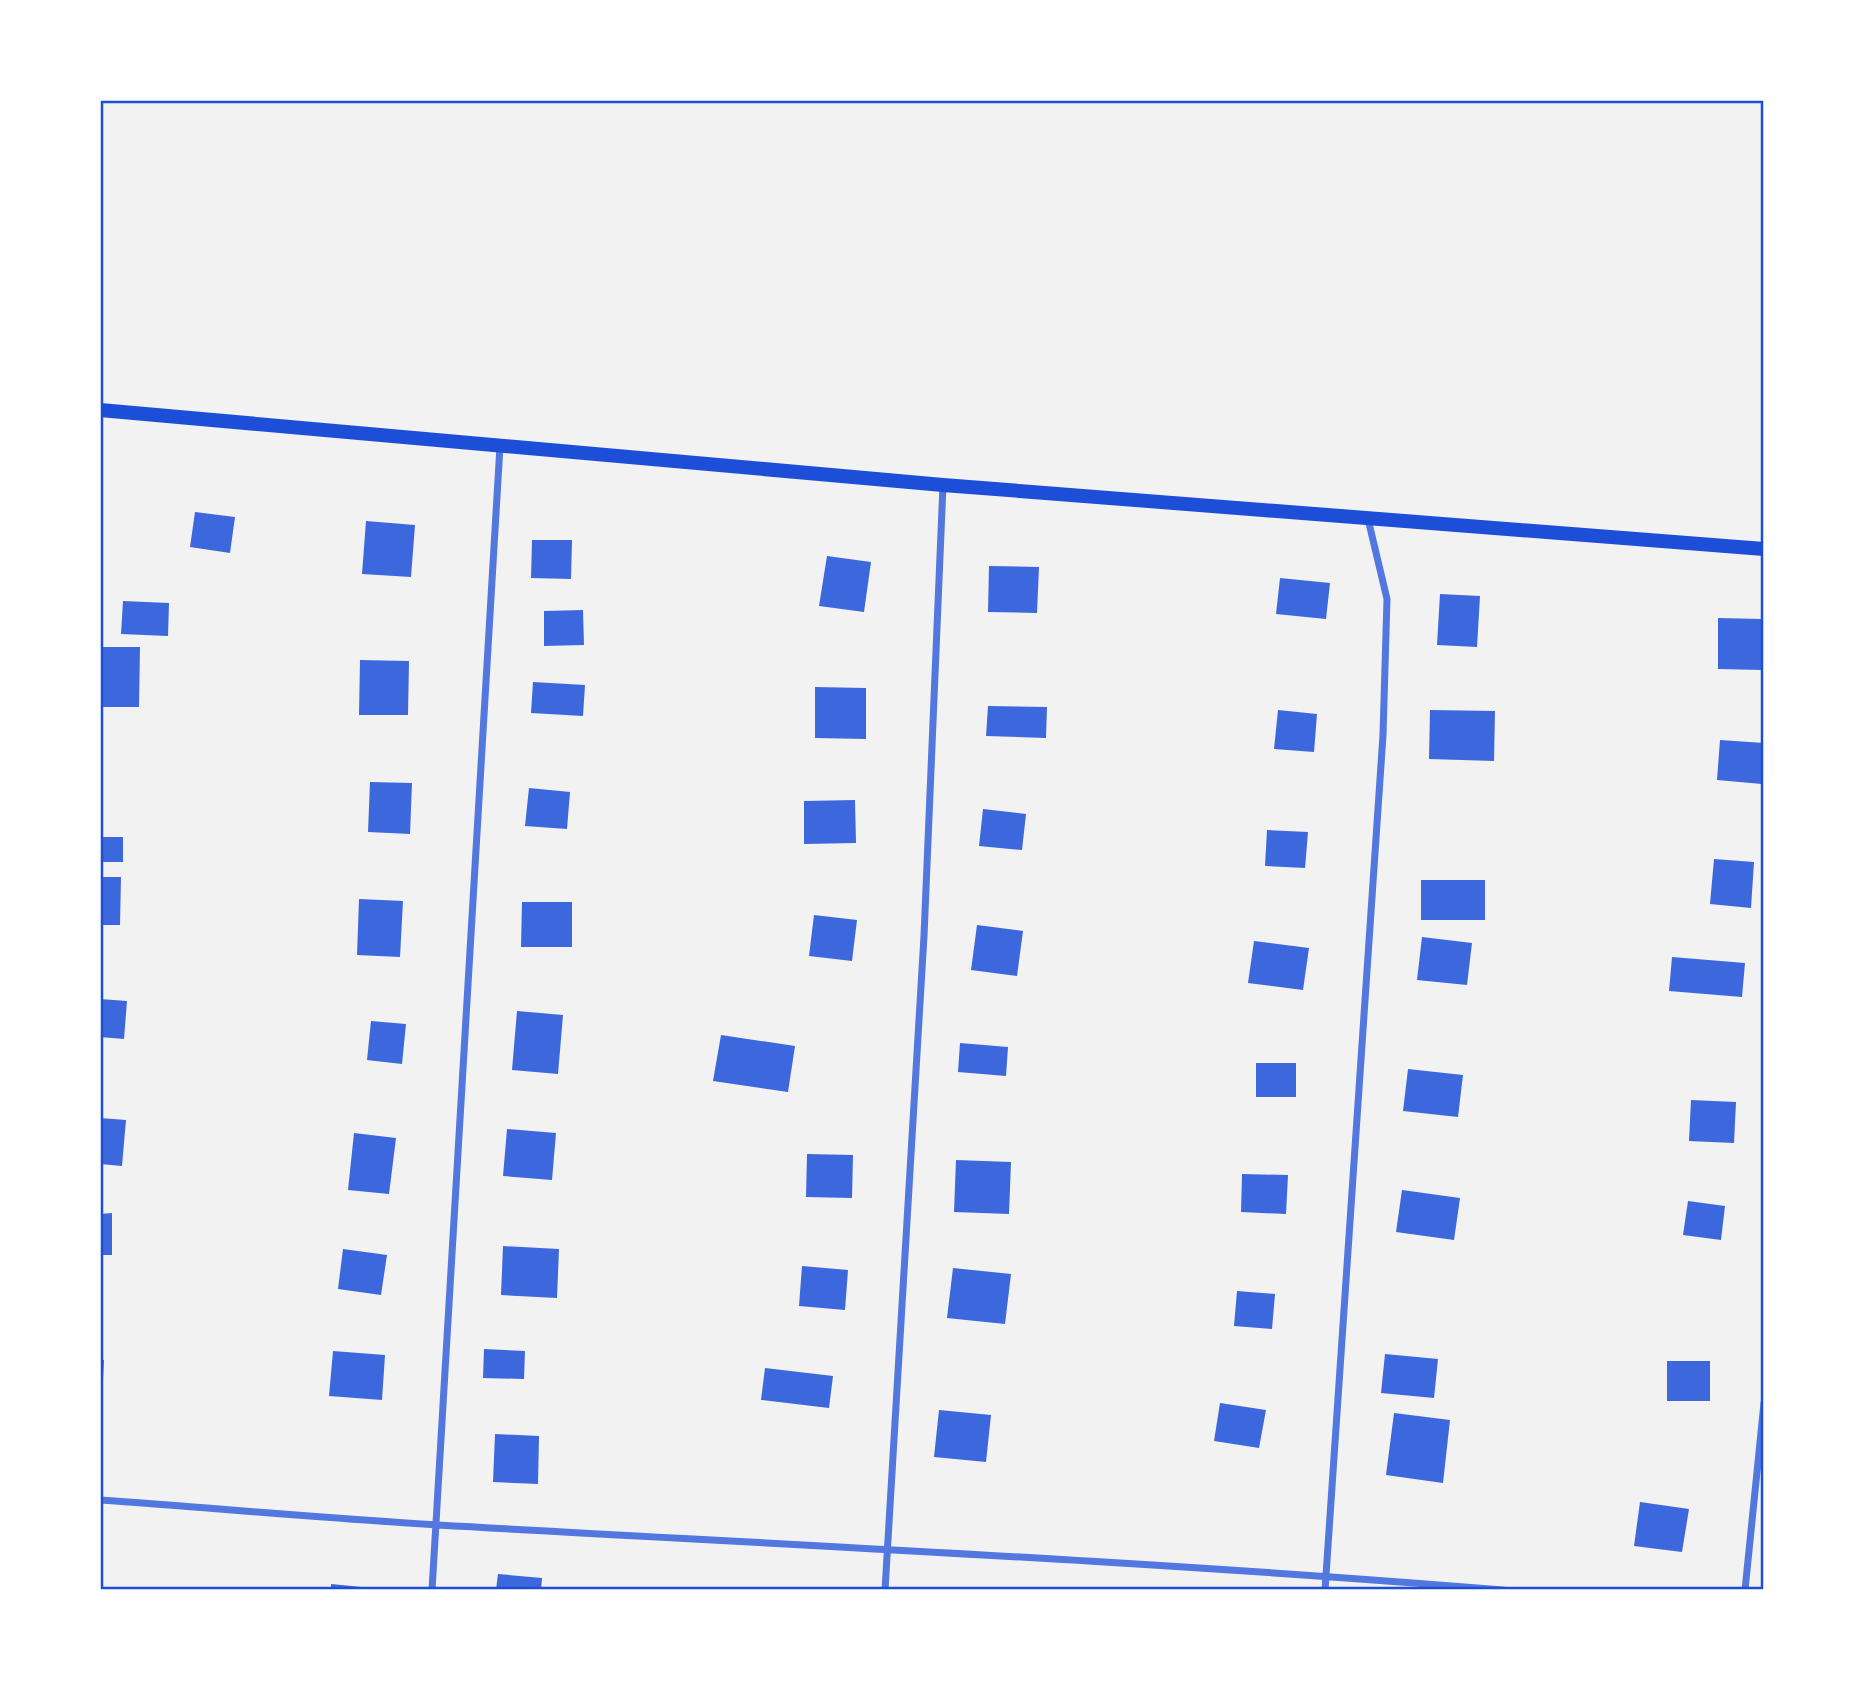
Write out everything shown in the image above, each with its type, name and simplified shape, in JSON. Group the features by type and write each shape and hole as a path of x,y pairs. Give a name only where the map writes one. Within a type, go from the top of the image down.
{"main road":[{"path":"100,410 943,485 1764,549"}],"street":[{"path":"432,1590 500,446"},
{"path":"885,1590 923,950 943,485"},
{"path":"1325,1590 1383,735 1387,599 1368,519"},
{"path":"1745,1590 1764,1403"},
{"path":"100,1500 434,1525 888,1548 1503,1590"}],"building":[{"path":"195,512 235,517 230,553 190,547"},
{"path":"366,521 415,525 411,577 362,574"},
{"path":"532,540 572,540 571,579 531,578"},
{"path":"827,556 871,562 864,612 819,606"},
{"path":"989,566 1039,567 1037,613 988,612"},
{"path":"1280,578 1330,583 1326,619 1276,614"},
{"path":"1440,594 1480,596 1477,647 1437,645"},
{"path":"123,601 169,603 168,636 121,634"},
{"path":"583,610 584,645 544,646 544,611"},
{"path":"1718,618 1762,619 1762,670 1718,669"},
{"path":"100,647 140,647 139,707 100,707"},
{"path":"360,660 409,661 408,715 359,715"},
{"path":"533,682 585,685 583,716 531,713"},
{"path":"815,687 866,688 866,739 815,738"},
{"path":"988,706 1047,707 1046,738 986,736"},
{"path":"1278,710 1317,714 1314,752 1274,749"},
{"path":"1430,710 1495,711 1494,761 1429,759"},
{"path":"1720,740 1764,743 1762,784 1717,780"},
{"path":"370,782 412,783 410,834 368,832"},
{"path":"529,788 570,792 567,829 525,826"},
{"path":"855,800 856,843 804,844 804,801"},
{"path":"983,809 1026,814 1022,850 979,846"},
{"path":"1267,830 1308,832 1305,868 1265,866"},
{"path":"100,837 123,837 123,862 100,862"},
{"path":"1714,859 1754,862 1751,908 1710,904"},
{"path":"100,877 121,877 120,925 100,925"},
{"path":"1421,880 1485,880 1485,920 1421,920"},
{"path":"359,899 403,901 400,957 357,955"},
{"path":"522,902 572,902 572,947 521,947"},
{"path":"814,915 857,920 852,961 809,956"},
{"path":"977,925 1023,931 1017,976 971,970"},
{"path":"1422,937 1472,943 1467,985 1417,980"},
{"path":"1254,941 1309,948 1303,990 1248,983"},
{"path":"1672,957 1745,963 1742,997 1669,991"},
{"path":"100,999 127,1001 124,1039 100,1037"},
{"path":"517,1011 563,1015 558,1074 512,1070"},
{"path":"371,1021 406,1024 402,1064 367,1060"},
{"path":"721,1035 795,1046 788,1092 713,1081"},
{"path":"960,1043 1008,1047 1006,1076 958,1072"},
{"path":"1256,1063 1296,1063 1296,1097 1256,1097"},
{"path":"1408,1069 1463,1075 1458,1117 1403,1111"},
{"path":"1691,1100 1736,1102 1734,1143 1689,1141"},
{"path":"100,1118 126,1120 122,1166 100,1164"},
{"path":"507,1129 556,1133 552,1180 503,1176"},
{"path":"354,1133 396,1138 389,1194 348,1190"},
{"path":"807,1154 853,1155 852,1198 806,1197"},
{"path":"956,1160 1011,1162 1009,1214 954,1212"},
{"path":"1242,1174 1288,1175 1286,1214 1241,1212"},
{"path":"1402,1190 1460,1198 1454,1240 1396,1232"},
{"path":"1688,1201 1725,1206 1721,1240 1683,1235"},
{"path":"112,1213 112,1255 100,1255 100,1214"},
{"path":"503,1246 559,1249 557,1298 501,1295"},
{"path":"343,1249 387,1255 381,1295 338,1289"},
{"path":"802,1266 848,1270 845,1310 799,1306"},
{"path":"953,1268 1011,1274 1005,1324 947,1318"},
{"path":"1237,1291 1275,1294 1272,1329 1234,1326"},
{"path":"484,1349 525,1351 524,1379 483,1378"},
{"path":"333,1351 385,1355 382,1400 329,1396"},
{"path":"1385,1354 1438,1359 1434,1398 1381,1393"},
{"path":"100,1359 104,1360 102,1400 100,1400"},
{"path":"1667,1361 1710,1361 1710,1401 1667,1401"},
{"path":"765,1368 833,1376 829,1408 761,1400"},
{"path":"1220,1403 1266,1410 1259,1448 1214,1441"},
{"path":"939,1410 991,1415 986,1462 934,1457"},
{"path":"1394,1413 1450,1420 1443,1483 1386,1475"},
{"path":"495,1434 539,1436 538,1484 493,1482"},
{"path":"1640,1502 1689,1509 1682,1552 1634,1546"},
{"path":"498,1574 542,1578 541,1590 496,1590"},
{"path":"331,1584 372,1588 372,1590 331,1590"}]}
